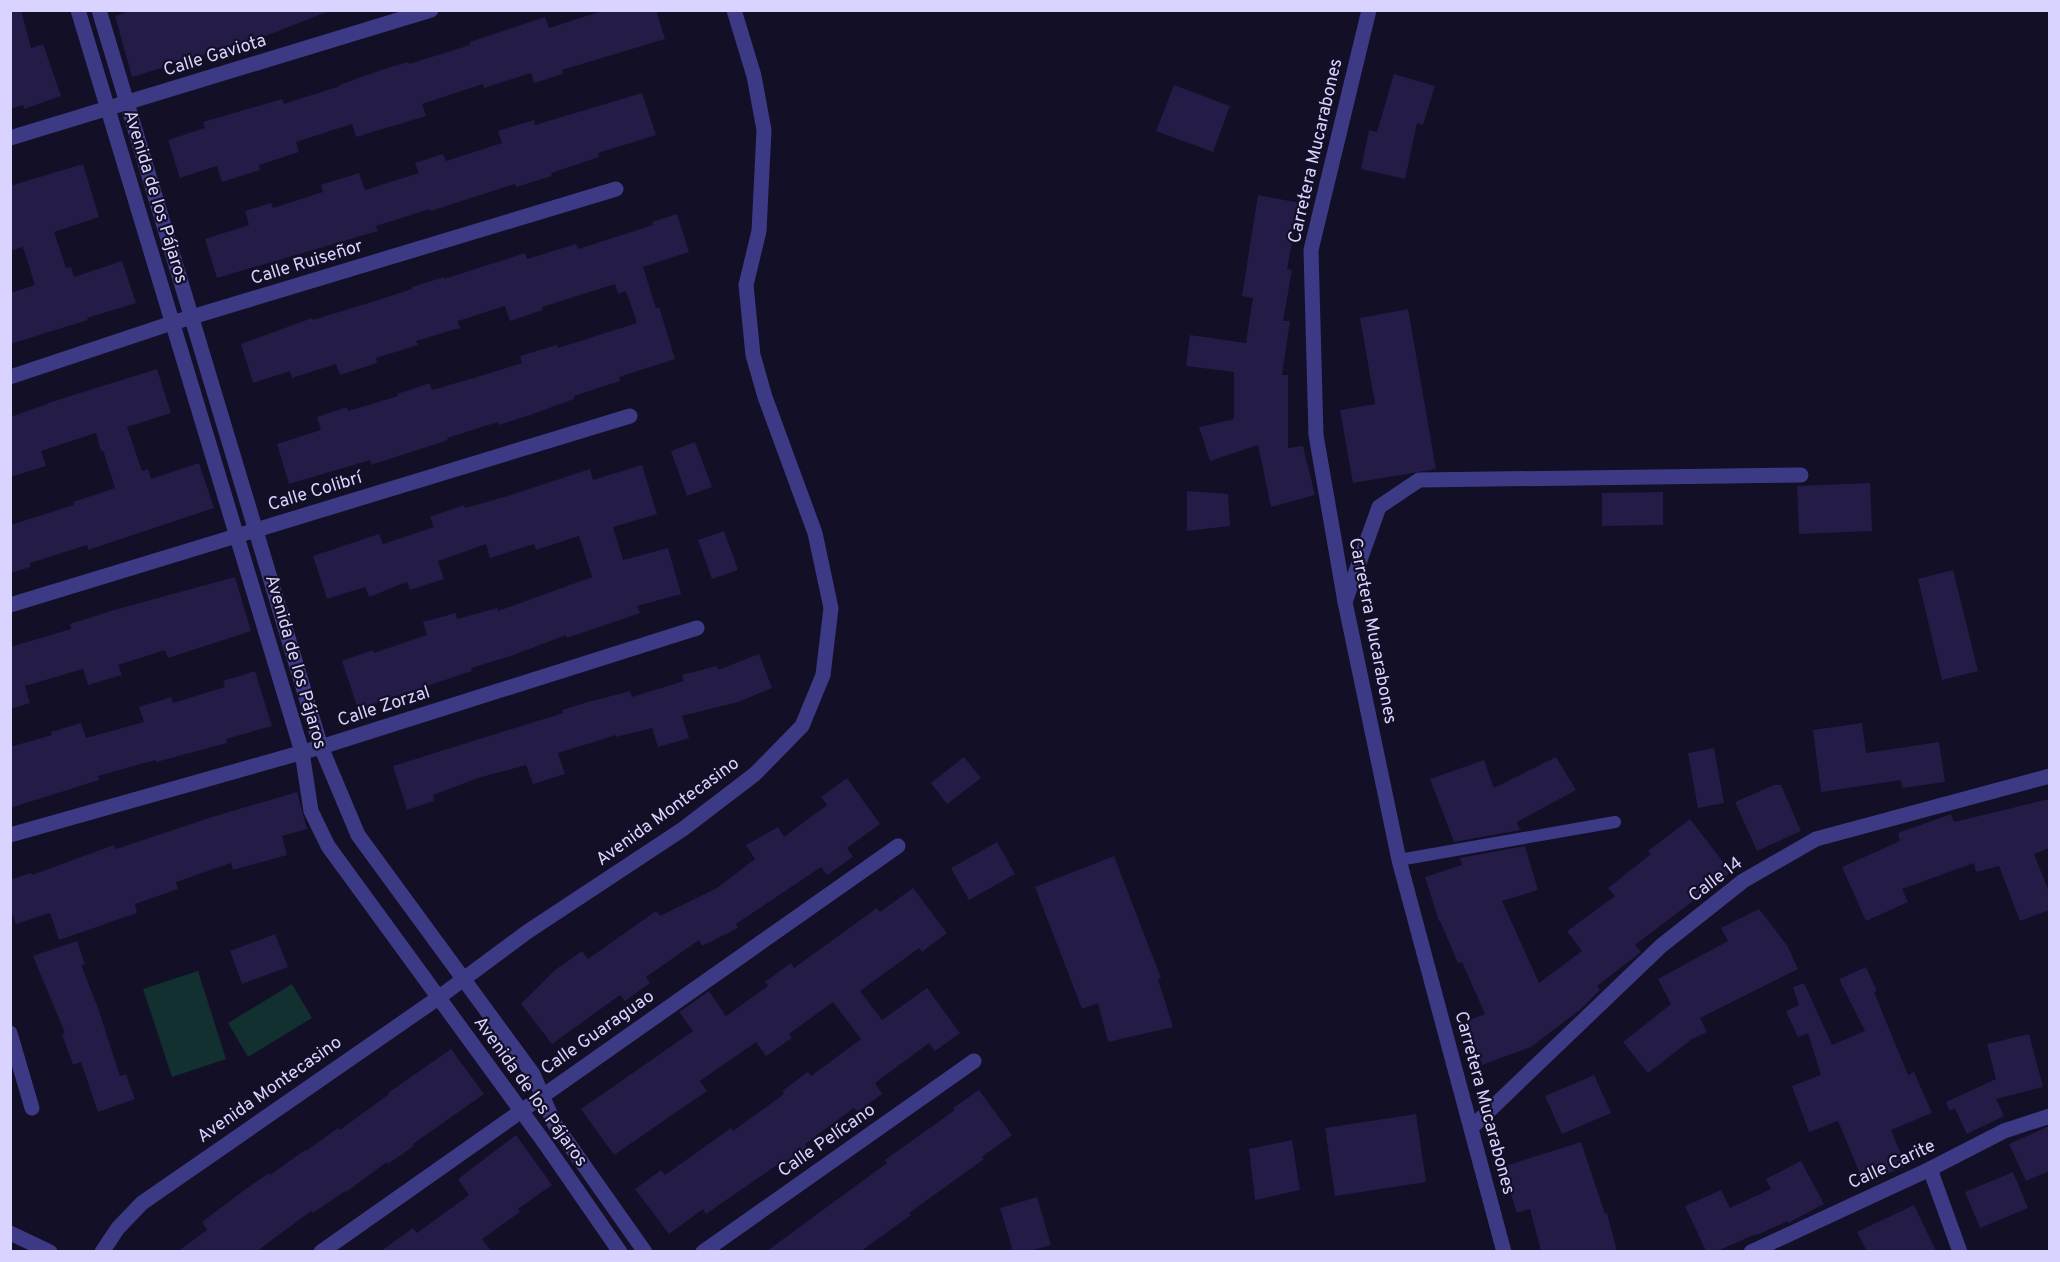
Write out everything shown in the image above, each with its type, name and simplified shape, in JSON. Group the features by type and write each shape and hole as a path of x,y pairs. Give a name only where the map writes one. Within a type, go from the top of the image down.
{"street":[{"name":"Avenida de los Pájaros","path":"78,10 302,752 311,811 328,846 620,1251"},
{"name":"Avenida de los Pájaros","path":"99,10 321,747 358,835 533,1074 554,1123 645,1251"},
{"name":"Calle Gaviota","path":"10,138 431,10"},
{"name":"Avenida Montecasino","path":"102,1251 118,1228 142,1203 438,998 527,932 683,829 754,774 802,726 823,675 831,608 815,533 765,397 753,355 746,285 759,231 764,130 754,76 734,10"},
{"name":"Carretera Mucarabones","path":"1369,10 1311,250 1316,435 1345,602 1399,860 1504,1251"},
{"name":"Calle Ruiseñor","path":"10,377 172,323 616,189"},
{"name":"Calle Colibrí","path":"10,605 630,416"},
{"path":"1345,602 1379,507 1419,480 1801,475"},
{"name":"Calle Zorzal","path":"10,835 321,747 698,628"},
{"name":"Calle 14","path":"1471,1128 1661,946 1743,881 1815,839 2049,776"},
{"name":"Calle Guaraguao","path":"321,1251 898,846"},
{"path":"10,1033 32,1108"},
{"name":"Calle Pelícano","path":"703,1251 974,1061"},
{"name":"Calle Carite","path":"1752,1251 1930,1169 2004,1131 2049,1116"},
{"path":"1930,1169 1960,1251"},
{"path":"10,1233 50,1251"}],"lane":[{"path":"1399,860 1615,822"}],"green space":[{"path":"198,971 226,1059 172,1077 143,989"},
{"path":"292,984 312,1018 248,1057 228,1023"}],"building":[{"path":"10,10 21,10 31,48 43,44 61,96 24,109 23,105 10,109"},
{"path":"131,10 327,10 327,12 260,38 132,77 115,16"},
{"path":"605,10 656,10 665,39 562,70 563,74 534,83 531,73 484,88 483,84 422,104 426,116 356,137 352,124 296,142 299,152 259,165 260,170 222,182 217,166 180,178 168,140 205,128 203,122 282,99 284,104 387,68 408,62 409,64 470,45 470,42 545,17 549,28"},
{"path":"1394,74 1435,86 1423,125 1417,123 1405,179 1361,169 1369,130 1377,132"},
{"path":"1174,85 1230,106 1213,152 1156,131"},
{"path":"642,93 656,135 598,153 599,157 551,173 552,176 516,187 515,184 431,211 430,209 376,226 378,231 217,278 205,239 249,225 245,211 271,203 273,208 323,192 321,185 359,173 365,190 419,173 415,163 443,154 446,161 502,143 498,131 534,120 535,125"},
{"path":"83,164 99,217 54,232 66,268 71,267 74,277 122,261 136,303 10,344 10,293 35,285 23,247 10,251 10,186"},
{"path":"1258,195 1300,203 1287,269 1292,270 1283,321 1290,321 1282,375 1288,375 1288,448 1303,446 1315,495 1271,507 1258,445 1210,461 1199,427 1234,419 1234,372 1186,366 1190,335 1246,343 1253,298 1242,296"},
{"path":"677,214 689,252 643,267 656,308 659,307 675,359 619,377 620,381 574,396 574,399 530,415 447,438 448,440 371,465 370,460 289,484 277,444 321,430 317,417 347,407 348,411 398,396 397,394 430,383 432,390 477,377 522,363 520,356 557,345 558,348 637,323 626,291 618,294 615,284 542,307 543,310 510,321 505,306 458,321 460,328 416,341 418,345 376,358 377,363 340,375 336,364 292,378 290,371 253,383 241,344 312,318 313,320 375,301 444,277 444,279 525,253 527,259 576,244 578,249 653,225 652,222"},
{"path":"1408,309 1436,469 1353,483 1340,410 1375,404 1360,318"},
{"path":"157,369 171,413 127,427 142,471 148,469 151,479 199,463 214,508 88,550 87,545 30,563 31,567 10,573 10,525 74,505 73,502 115,488 96,433 41,451 46,466 10,477 10,417"},
{"path":"695,442 712,487 687,496 671,451"},
{"path":"642,465 657,514 613,527 623,560 668,548 681,594 637,606 640,613 567,638 566,635 471,668 472,671 358,709 342,661 427,635 423,622 456,613 457,619 497,608 498,611 592,577 579,536 536,550 534,544 490,558 486,544 438,561 444,579 410,590 407,582 369,597 365,587 327,599 313,556 379,534 383,544 434,527 430,517 464,505 465,508 508,496 590,469 593,480"},
{"path":"1870,483 1872,531 1799,534 1797,486"},
{"path":"1187,491 1228,494 1230,526 1187,531"},
{"path":"1663,492 1663,525 1602,526 1602,493"},
{"path":"724,531 738,570 712,579 698,540"},
{"path":"1953,570 1978,671 1942,680 1918,579"},
{"path":"235,577 251,631 168,658 165,650 118,665 122,675 88,685 83,669 25,686 30,703 10,709 10,647 71,629 70,624 114,610"},
{"path":"759,654 772,688 738,702 682,716 689,738 658,747 652,728 616,737 616,735 558,753 565,774 533,784 526,765 478,778 433,795 434,801 407,810 393,766 563,713 562,710 588,702 630,691 632,697 684,681 682,675 717,666 718,670"},
{"path":"255,671 272,726 226,739 227,743 98,776 99,780 10,808 10,747 52,735 51,732 81,723 86,738 144,722 139,707 171,697 173,703 225,687 223,681"},
{"path":"1862,723 1866,753 1939,742 1945,782 1902,788 1901,780 1821,792 1813,730"},
{"path":"1714,748 1724,803 1698,808 1688,753"},
{"path":"964,757 981,778 947,804 931,783"},
{"path":"1556,757 1576,790 1517,822 1520,830 1454,842 1430,779 1484,760 1494,788"},
{"path":"847,778 880,824 847,848 853,857 827,875 821,867 736,924 738,928 702,946 699,940 646,977 650,983 625,1001 620,995 552,1044 521,1004 555,970 582,951 588,959 656,911 660,916 717,888 755,859 746,845 778,827 784,837 827,805 821,797"},
{"path":"1774,785 1781,785 1801,831 1757,851 1735,802"},
{"path":"297,792 307,829 282,836 287,855 233,870 231,863 176,882 178,889 135,904 137,913 59,940 50,913 16,924 10,909 10,880 31,873 32,875 114,845 116,849"},
{"path":"2049,799 2049,848 2034,854 2049,892 2049,910 2020,921 1999,866 1976,872 1974,863 1902,889 1908,902 1866,921 1842,867 1900,841 1898,833 1951,814 1954,822"},
{"path":"1690,819 1731,872 1635,945 1641,952 1597,986 1600,990 1581,1009 1531,1047 1482,1065 1467,1021 1485,1014 1462,962 1458,963 1439,921 1425,877 1462,865 1460,858 1525,846 1538,890 1502,901 1539,983 1582,951 1567,931 1615,896 1608,888 1651,854 1648,851"},
{"path":"997,842 1015,874 969,900 951,868"},
{"path":"1114,856 1161,978 1158,979 1173,1027 1108,1042 1098,1003 1082,1009 1035,887"},
{"path":"913,888 947,933 922,952 919,948 860,991 882,1020 927,988 960,1033 935,1051 929,1043 875,1083 882,1094 857,1112 854,1108 805,1144 807,1147 782,1165 780,1163 706,1214 703,1209 669,1234 635,1189 661,1170 665,1175 731,1128 733,1131 784,1094 782,1091 808,1072 811,1076 861,1039 833,1002 789,1034 792,1038 766,1056 756,1042 700,1081 707,1091 614,1155 581,1109 693,1031 679,1012 709,991 726,1016 768,986 765,982 791,963 794,968 877,908 880,912"},
{"path":"1759,909 1787,945 1798,969 1700,1018 1707,1032 1692,1039 1648,1073 1623,1042 1671,1004 1658,979 1728,941 1721,928"},
{"path":"275,934 288,967 242,984 230,951"},
{"path":"77,941 85,964 81,965 120,1076 126,1074 135,1099 98,1112 81,1062 73,1065 62,1034 65,1033 33,956"},
{"path":"1866,967 1908,1075 1914,1072 1932,1113 1891,1130 1906,1166 1864,1183 1838,1121 1809,1132 1792,1086 1821,1075 1808,1033 1798,1037 1786,1011 1799,1005 1793,987 1804,983 1832,1045 1865,1031 1839,979"},
{"path":"2029,1034 2043,1087 1996,1099 2004,1116 1967,1134 1955,1109 1949,1110 1946,1102 1996,1079 1987,1044"},
{"path":"451,1049 484,1094 413,1144 414,1146 313,1213 311,1211 257,1251 178,1251 207,1230 202,1222 243,1191 338,1128 340,1130"},
{"path":"1594,1075 1611,1113 1562,1134 1545,1096"},
{"path":"979,1090 1012,1135 982,1157 984,1159 909,1213 911,1215 861,1251 767,1251 887,1163 885,1160"},
{"path":"1416,1114 1426,1182 1335,1196 1325,1128"},
{"path":"2049,1126 2049,1171 2026,1181 2009,1144"},
{"path":"516,1135 552,1185 518,1209 520,1212 482,1239 491,1251 381,1251 413,1228 417,1233 469,1195 458,1179"},
{"path":"1292,1140 1300,1190 1255,1200 1249,1149"},
{"path":"1581,1142 1605,1214 1607,1213 1617,1251 1541,1251 1530,1209 1517,1213 1502,1167"},
{"path":"1801,1161 1824,1204 1788,1223 1788,1221 1717,1251 1706,1251 1685,1206 1721,1190 1730,1208 1771,1189 1766,1179"},
{"path":"2013,1172 2028,1208 1980,1228 1965,1192"},
{"path":"1037,1197 1051,1245 1029,1251 1013,1251 1000,1208"},
{"path":"1914,1205 1936,1251 1867,1251 1857,1232"}]}
